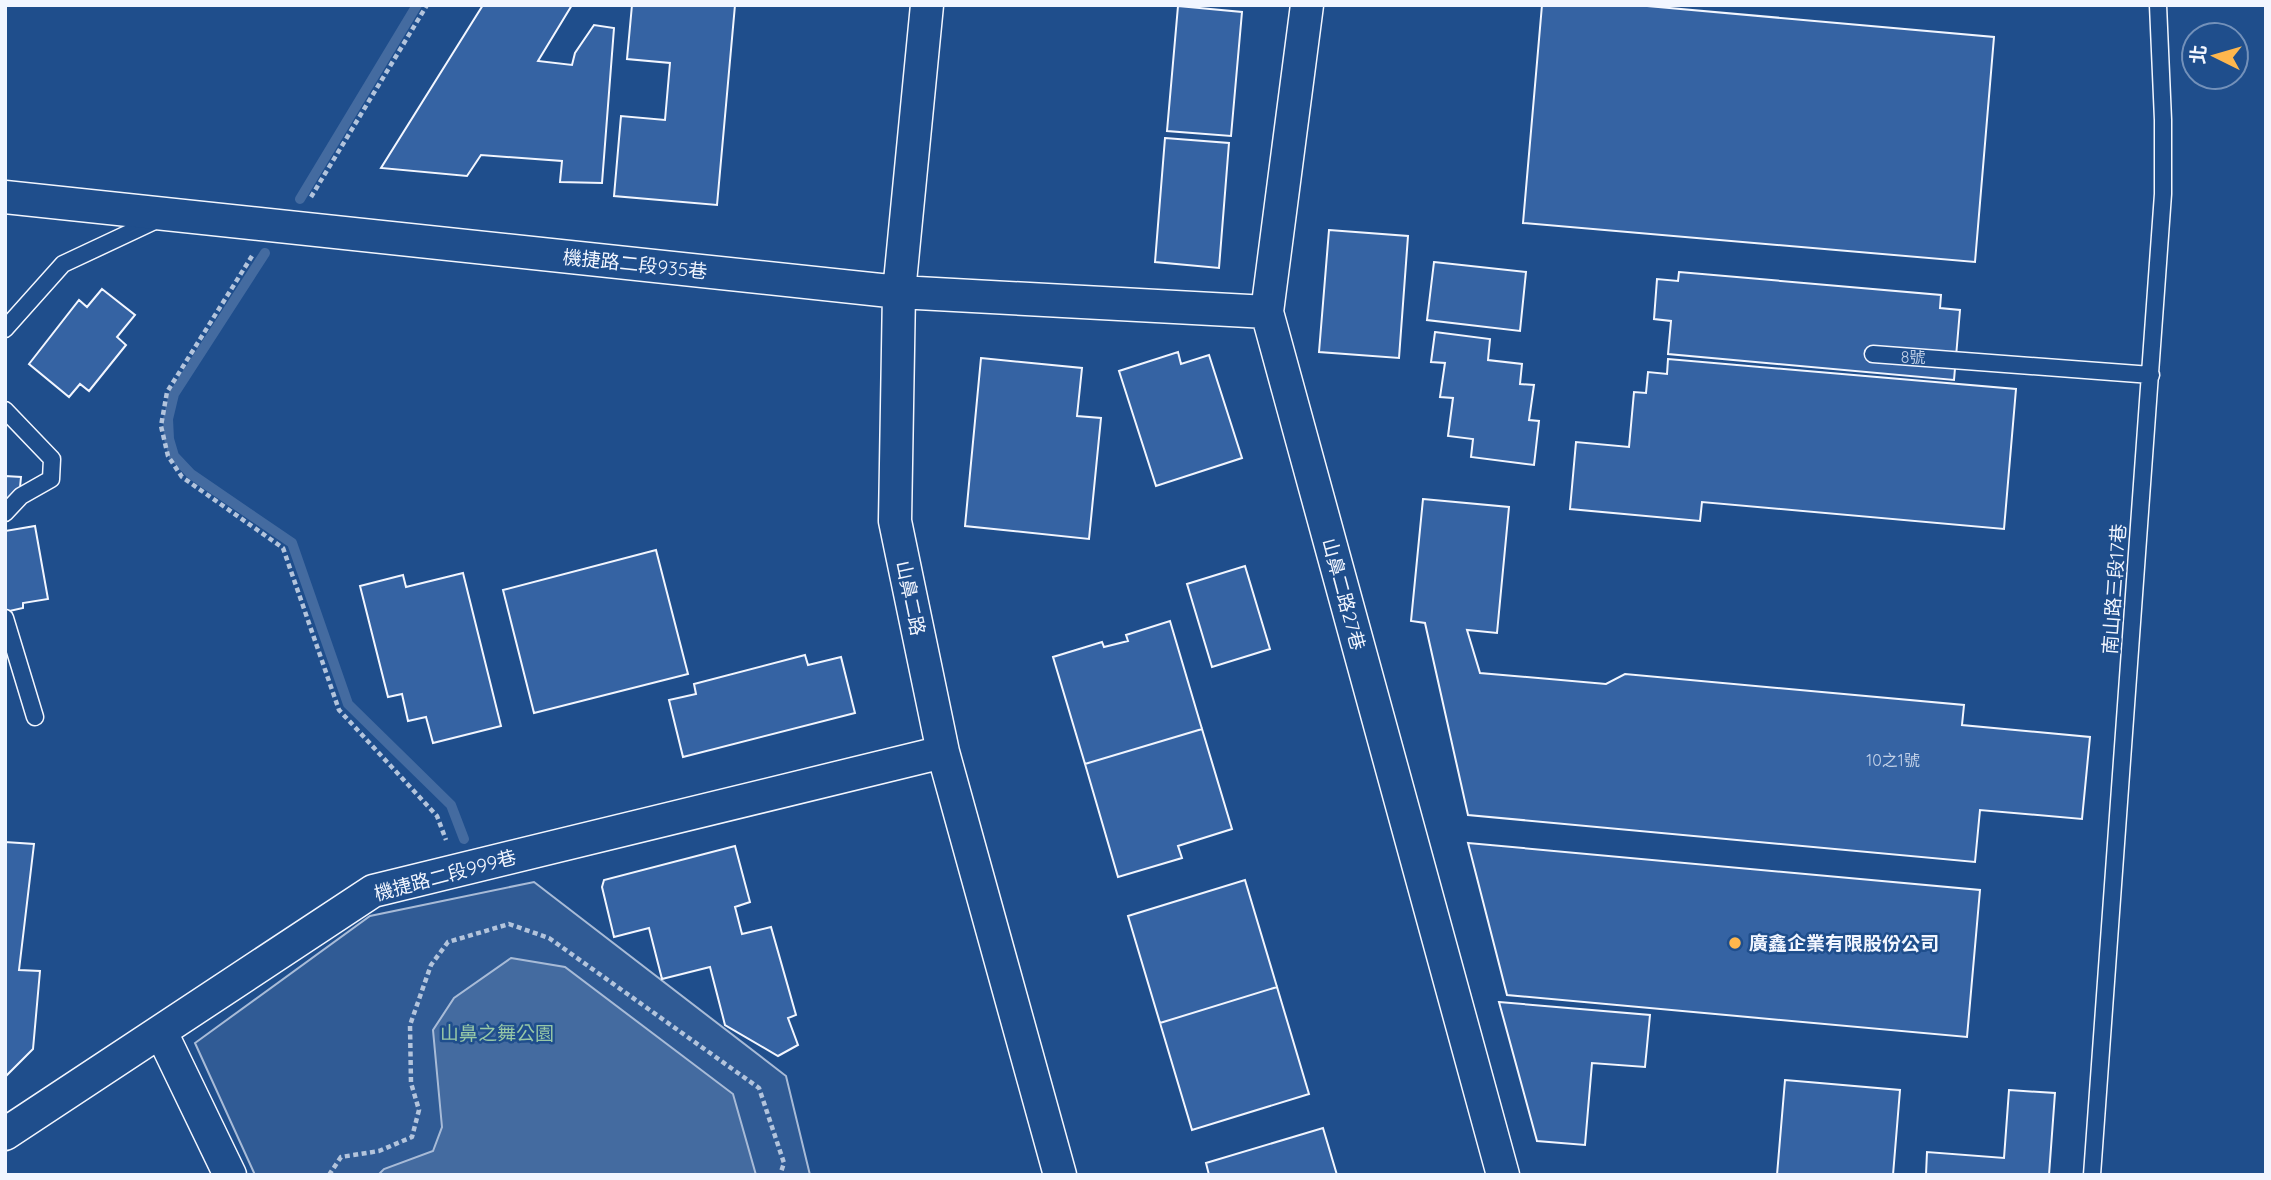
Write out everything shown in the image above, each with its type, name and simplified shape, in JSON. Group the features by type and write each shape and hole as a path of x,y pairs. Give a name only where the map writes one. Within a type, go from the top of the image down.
{"street":[{"name":"山鼻二路","path":"927,5 899,292 895,521 943,752 1060,1175"},
{"name":"山鼻二路27巷","path":"1307,5 1267,312 1503,1175"},
{"name":"機捷路二段935巷","path":"5,197 899,292 1267,312"},
{"name":"機捷路二段999巷","path":"5,1134 373,891 943,752"},
{"path":"161,1032 230,1175"}],"lane":[{"name":"南山路三段17巷","path":"2092,1175 2163,194 2158,5"},
{"path":"5,329 63,264 169,214"},
{"path":"1872,354 2151,376"},
{"path":"5,410 52,459 51,479 21,496 5,513"},
{"path":"5,618 36,716"}],"path":[{"path":"427,5 282,227 167,392 161,426 168,456 182,477 283,548 339,710 437,816 456,871"},
{"path":"329,1175 341,1157 379,1152 412,1137 419,1110 411,1083 410,1026 431,965 448,942 509,924 549,938 759,1088 784,1163 780,1175"}],"shaded area":[{"name":"山鼻之舞公園","path":"534,882 786,1076 810,1175 255,1175 195,1043 370,916"},
{"path":"511,958 565,967 733,1094 756,1175 378,1175 384,1169 433,1151 442,1127 433,1030 454,998"}],"building":[{"path":"483,5 572,5 538,61 572,65 575,53 594,25 614,28 602,183 560,182 562,161 481,155 467,176 381,168"},
{"path":"632,5 735,5 717,205 614,196 621,116 665,120 670,63 627,59"},
{"path":"1542,5 1636,5 1994,37 1975,262 1523,223"},
{"path":"1178,6 1242,12 1231,136 1167,131"},
{"path":"1165,138 1229,143 1219,268 1155,262"},
{"path":"1329,230 1408,236 1399,358 1319,352"},
{"path":"1434,262 1526,272 1520,331 1427,320"},
{"path":"1679,272 1941,295 1940,308 1960,310 1954,380 1668,354 1671,321 1654,319 1657,279 1678,281"},
{"path":"102,289 135,315 117,337 126,345 89,391 80,384 69,397 29,364 79,300 87,307"},
{"path":"1435,332 1490,339 1488,360 1522,364 1520,384 1534,385 1529,420 1539,421 1534,465 1471,457 1473,439 1448,436 1453,398 1440,397 1445,363 1431,362"},
{"path":"1178,352 1181,364 1209,355 1242,458 1156,486 1119,371"},
{"path":"981,358 1082,368 1077,416 1101,418 1089,539 965,526"},
{"path":"1668,359 2016,389 2004,529 1702,502 1700,521 1570,509 1576,442 1629,447 1634,392 1646,393 1648,372 1667,374"},
{"path":"5,476 21,477 18,508 5,507"},
{"path":"1423,499 1509,507 1497,633 1467,630 1480,673 1606,684 1625,674 1964,705 1962,725 2090,737 2082,819 1980,810 1975,862 1468,815 1425,623 1411,621"},
{"path":"35,526 48,599 23,603 23,608 5,612 5,531"},
{"path":"656,550 688,674 534,713 503,590"},
{"path":"1245,566 1270,649 1212,667 1187,584"},
{"path":"463,573 501,726 433,743 426,717 408,721 402,694 388,697 360,586 403,575 406,587"},
{"path":"1170,621 1202,729 1085,764 1053,657 1102,642 1104,647 1128,641 1126,635"},
{"path":"805,655 808,665 841,657 855,713 683,757 669,700 696,694 694,684"},
{"path":"1202,729 1232,829 1178,846 1182,858 1118,877 1085,764"},
{"path":"5,842 34,844 19,970 40,971 33,1049 5,1077"},
{"name":"廣鑫企業有限股份公司","path":"1468,843 1980,890 1967,1037 1507,995"},
{"path":"735,846 750,902 735,907 742,934 771,927 796,1015 788,1018 798,1045 778,1056 725,1025 710,967 662,979 649,928 614,937 602,887 604,880"},
{"path":"1245,880 1277,987 1160,1023 1128,916"},
{"path":"1277,987 1309,1094 1192,1130 1160,1023"},
{"path":"1499,1002 1650,1015 1645,1067 1592,1063 1585,1145 1537,1141"},
{"path":"1785,1080 1900,1090 1893,1175 1777,1175"},
{"path":"2009,1090 2055,1093 2049,1175 1926,1175 1927,1152 2004,1158"},
{"path":"1323,1128 1337,1175 1209,1175 1206,1163"}],"waterway":[{"path":"300,199 417,5"},
{"path":"265,253 174,394 168,419 169,439 174,456 191,474 292,543 348,704 451,805 464,839"}],"place":[{"name":"廣鑫企業有限股份公司","path":"1735,943"}]}
